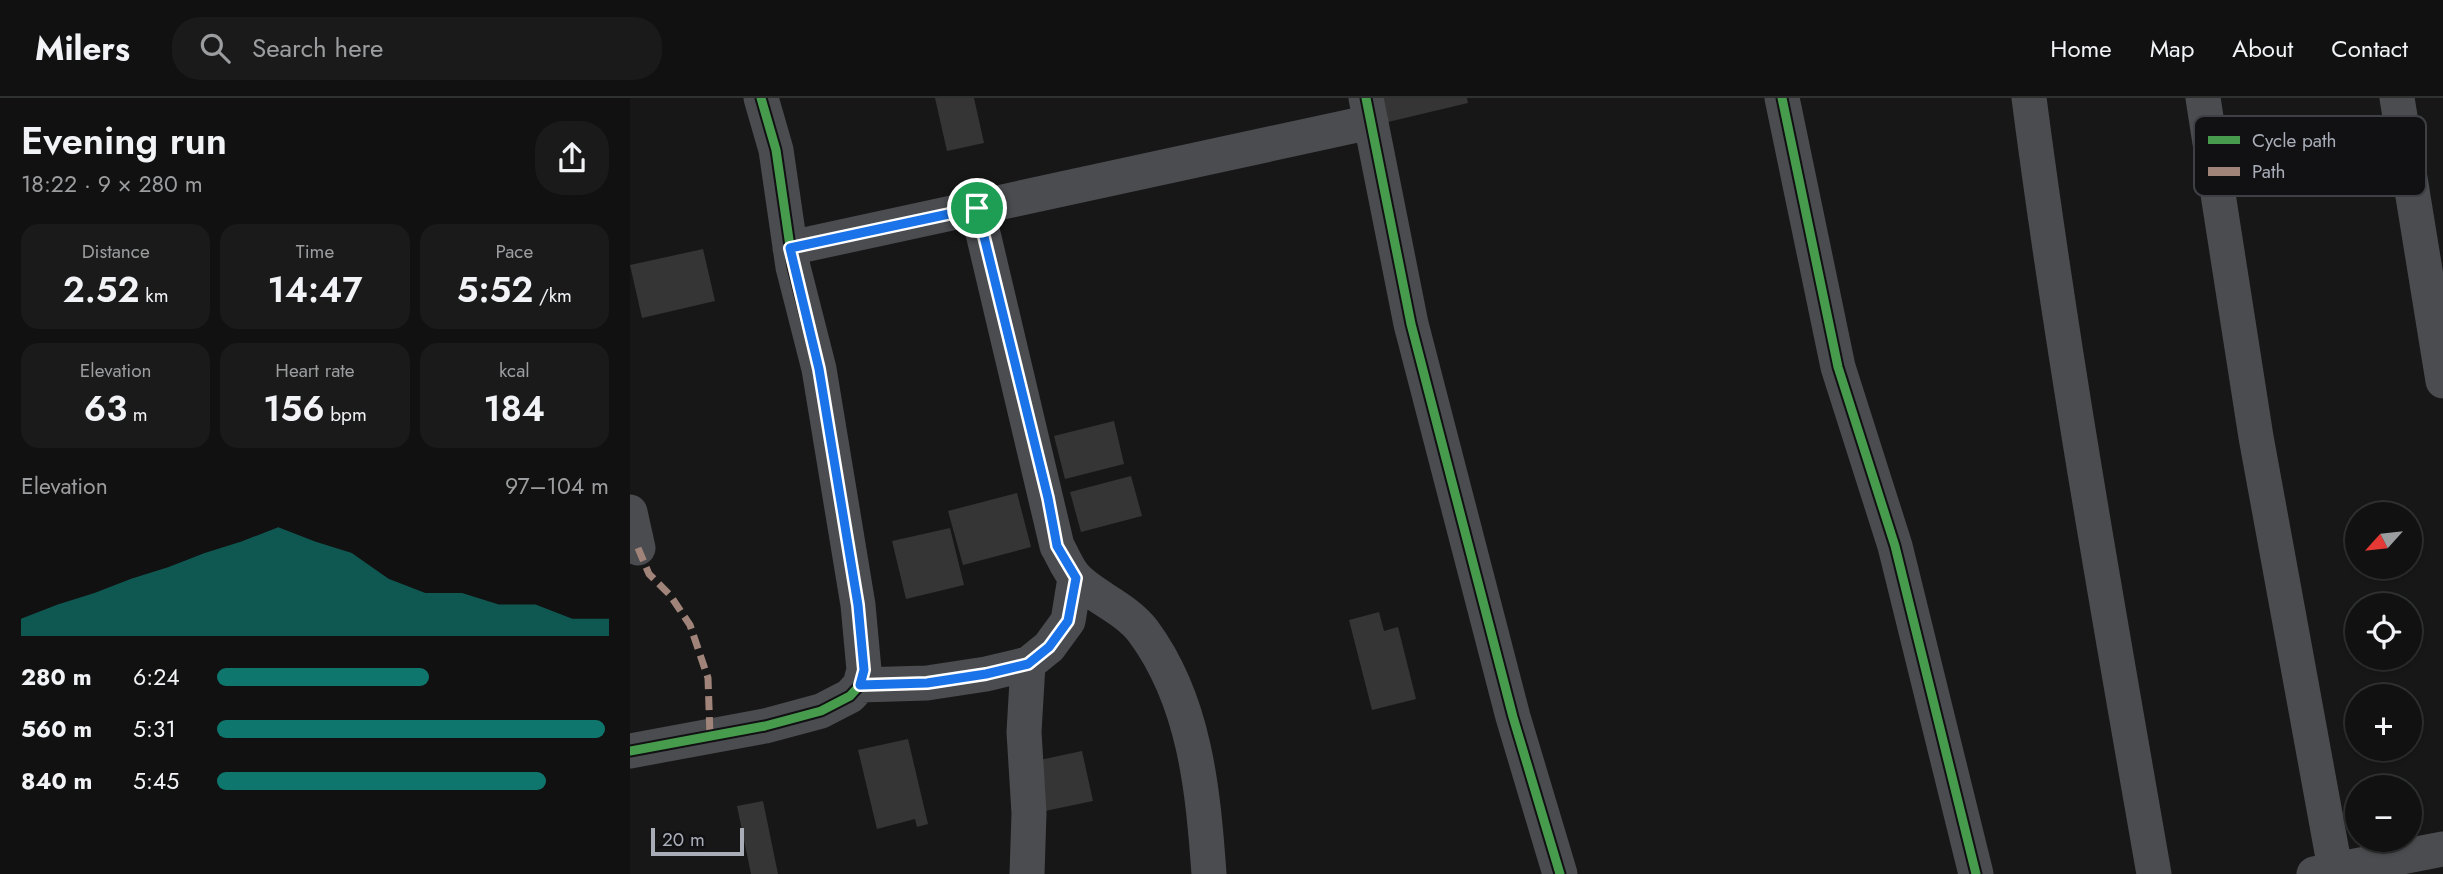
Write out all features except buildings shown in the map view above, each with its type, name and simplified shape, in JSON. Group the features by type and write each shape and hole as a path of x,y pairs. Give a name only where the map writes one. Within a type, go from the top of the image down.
{"street":[{"path":"630,751 765,726 821,711 850,696 860,685 864,670 849,550 819,369 790,248 776,150 761,98"},
{"path":"1782,98 1838,367 1895,545 1976,874"},
{"path":"2029,98 2048,243 2082,461 2154,874"},
{"path":"2203,98 2206,116"},
{"path":"2398,98 2401,116"},
{"path":"790,248 977,208 1368,110 1411,324 1513,717 1560,874"},
{"path":"2218,196 2328,873 2443,849"},
{"path":"2414,196 2443,381"},
{"path":"977,208 1048,498 1057,546 1076,578 1107,599 1142,629 1178,694 1198,766 1209,874"},
{"path":"630,512 638,548"},
{"path":"860,685 927,683 1028,664 1049,647 1068,621 1076,578"},
{"path":"1027,874 1029,813 1024,732 1028,664"}],"marked path":[{"path":"638,548 649,574 670,595 690,625 708,678 710,736"}],"cycle path":[{"path":"630,751 765,726 821,711 850,696 860,685 864,670 858,605 819,369 793,267 776,150 761,98"},
{"path":"1366,98 1411,324 1513,717 1560,874"},
{"path":"1782,98 1838,367 1895,546 1976,874"}],"route":[{"path":"977,208 1048,498 1057,546 1076,578 1068,621 1049,647 1028,664 927,683 860,685 864,670 858,605 819,369 790,248 977,208"}]}
